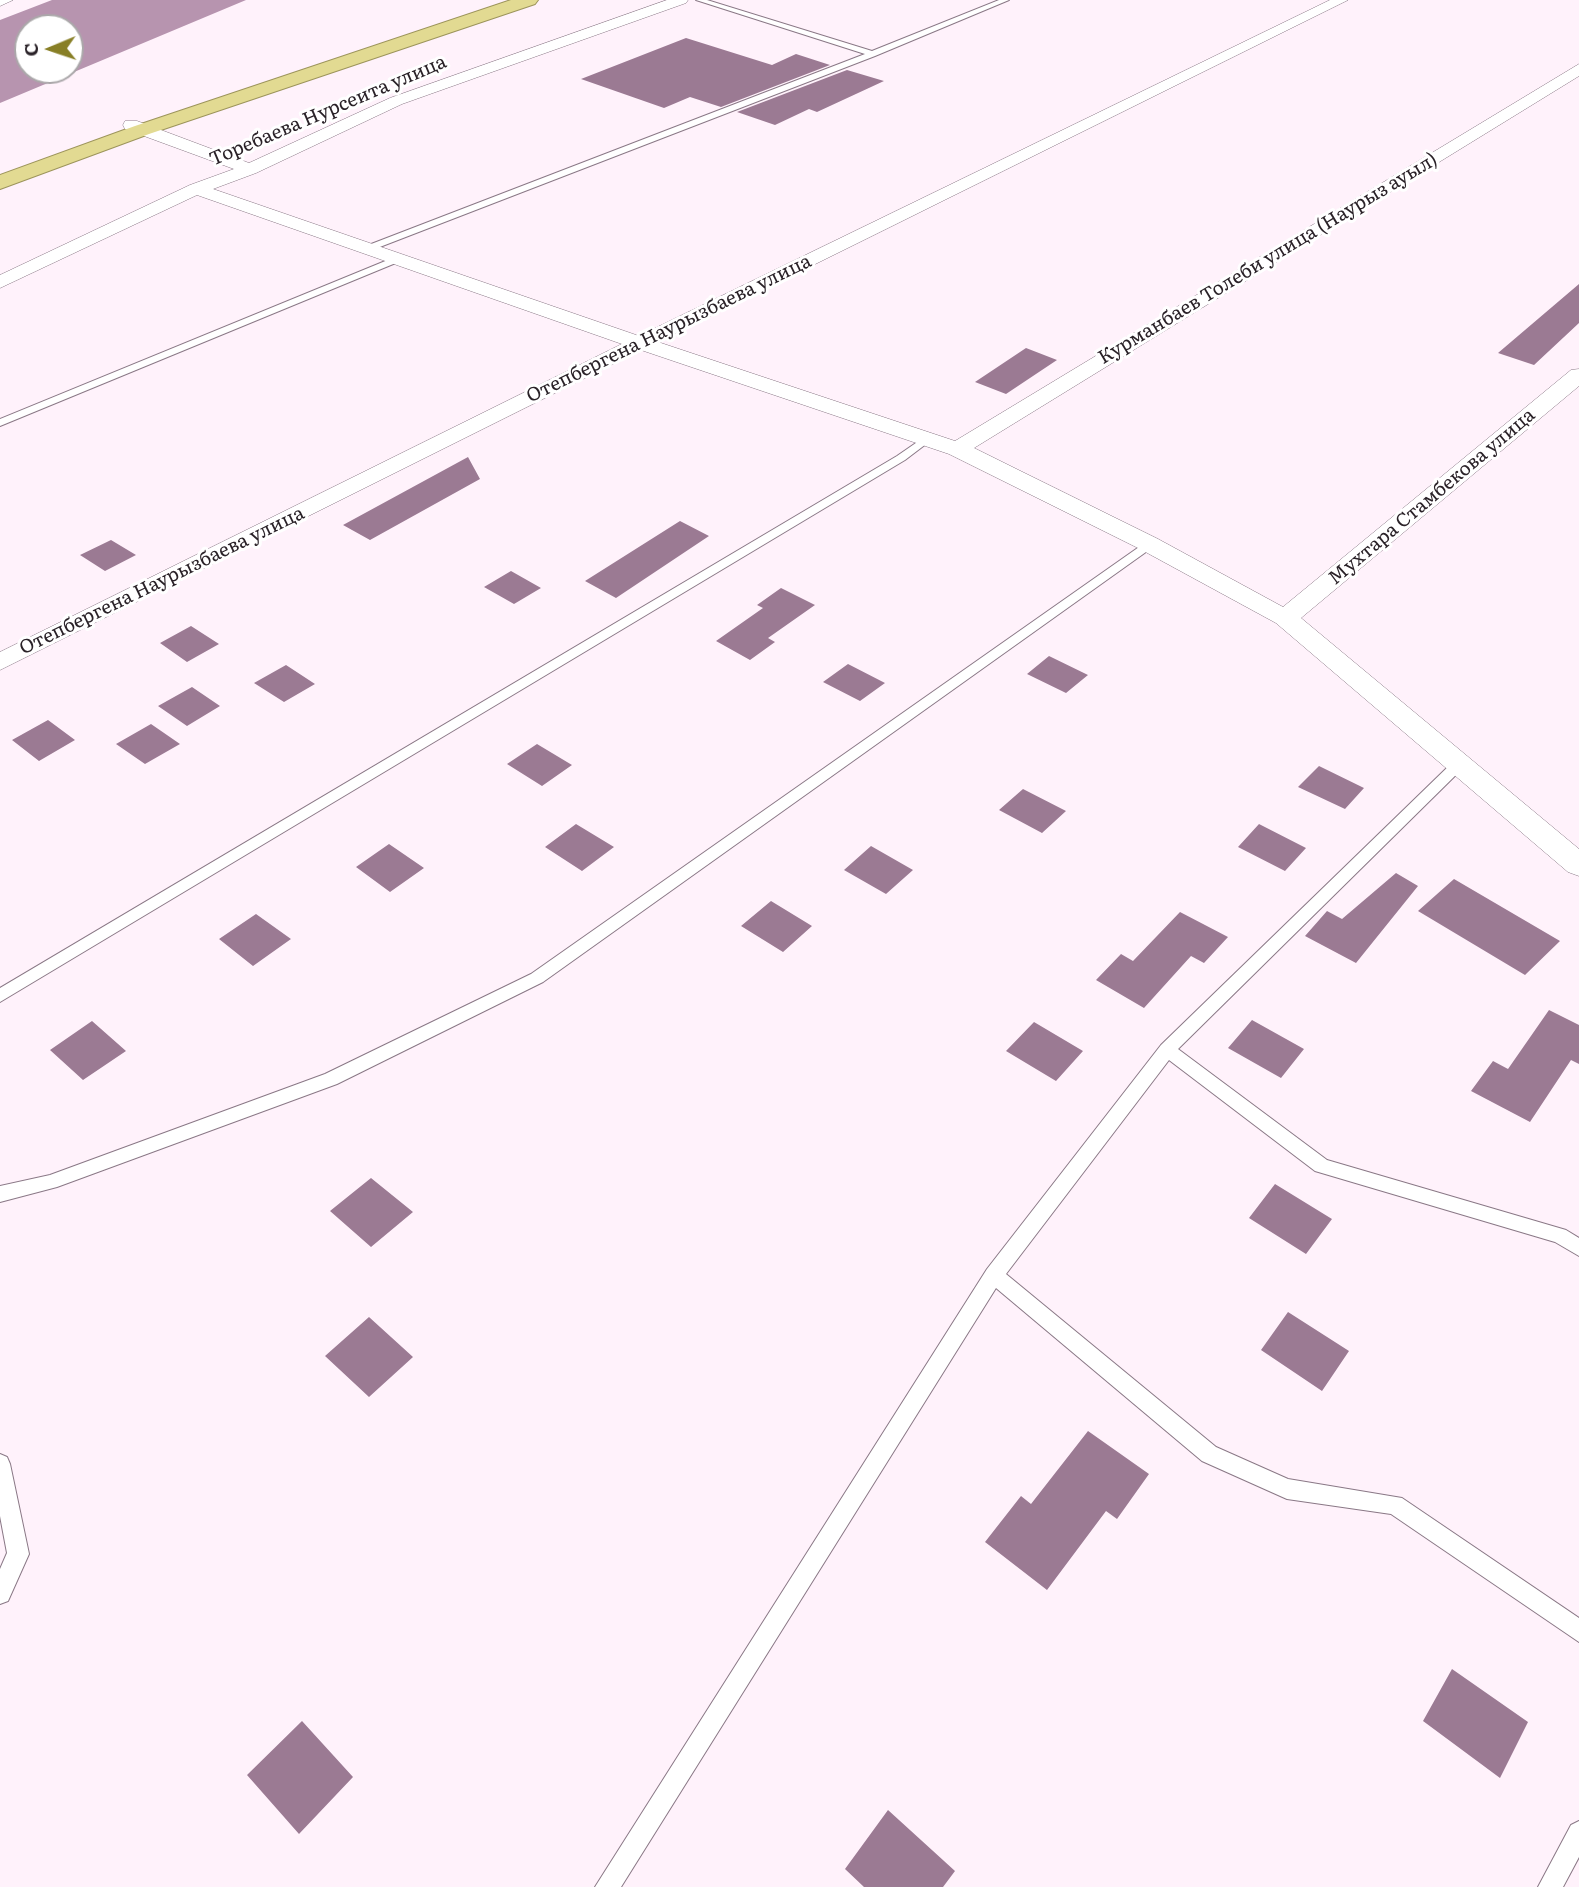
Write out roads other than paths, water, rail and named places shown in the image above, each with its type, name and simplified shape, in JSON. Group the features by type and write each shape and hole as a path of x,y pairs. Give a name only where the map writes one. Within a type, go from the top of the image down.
{"highway":[{"path":"0,182 136,127 506,0"},
{"path":"0,172 529,0"}],"street":[{"path":"0,2 6,0"},
{"name":"Торебаева Нурсеита улица","path":"0,282 196,189 250,169 396,101 681,0"},
{"name":"Отепбергена Наурызбаева улица","path":"0,662 640,343 1340,0"},
{"name":"Курманбаев Толеби улица (Наурыз ауыл)","path":"957,449 1579,69"},
{"path":"136,127 250,169"},
{"path":"196,189 640,343 957,449 1149,544 1285,618 1579,864"},
{"name":"Мухтара Стамбекова улица","path":"1285,618 1579,375"}],"lane":[{"path":"700,0 872,54"},
{"path":"369,248 1005,0"},
{"path":"0,423 400,258"},
{"path":"0,996 901,458 926,439"},
{"path":"0,1194 51,1182 331,1079 537,978 1149,544"},
{"path":"607,1887 994,1275 1167,1049 1459,764"},
{"path":"1167,1049 1321,1166 1560,1236 1579,1248"},
{"path":"994,1275 1209,1454 1287,1489 1395,1505 1579,1631"},
{"path":"0,1464 18,1554 0,1593"},
{"path":"1550,1887 1579,1833"}]}
